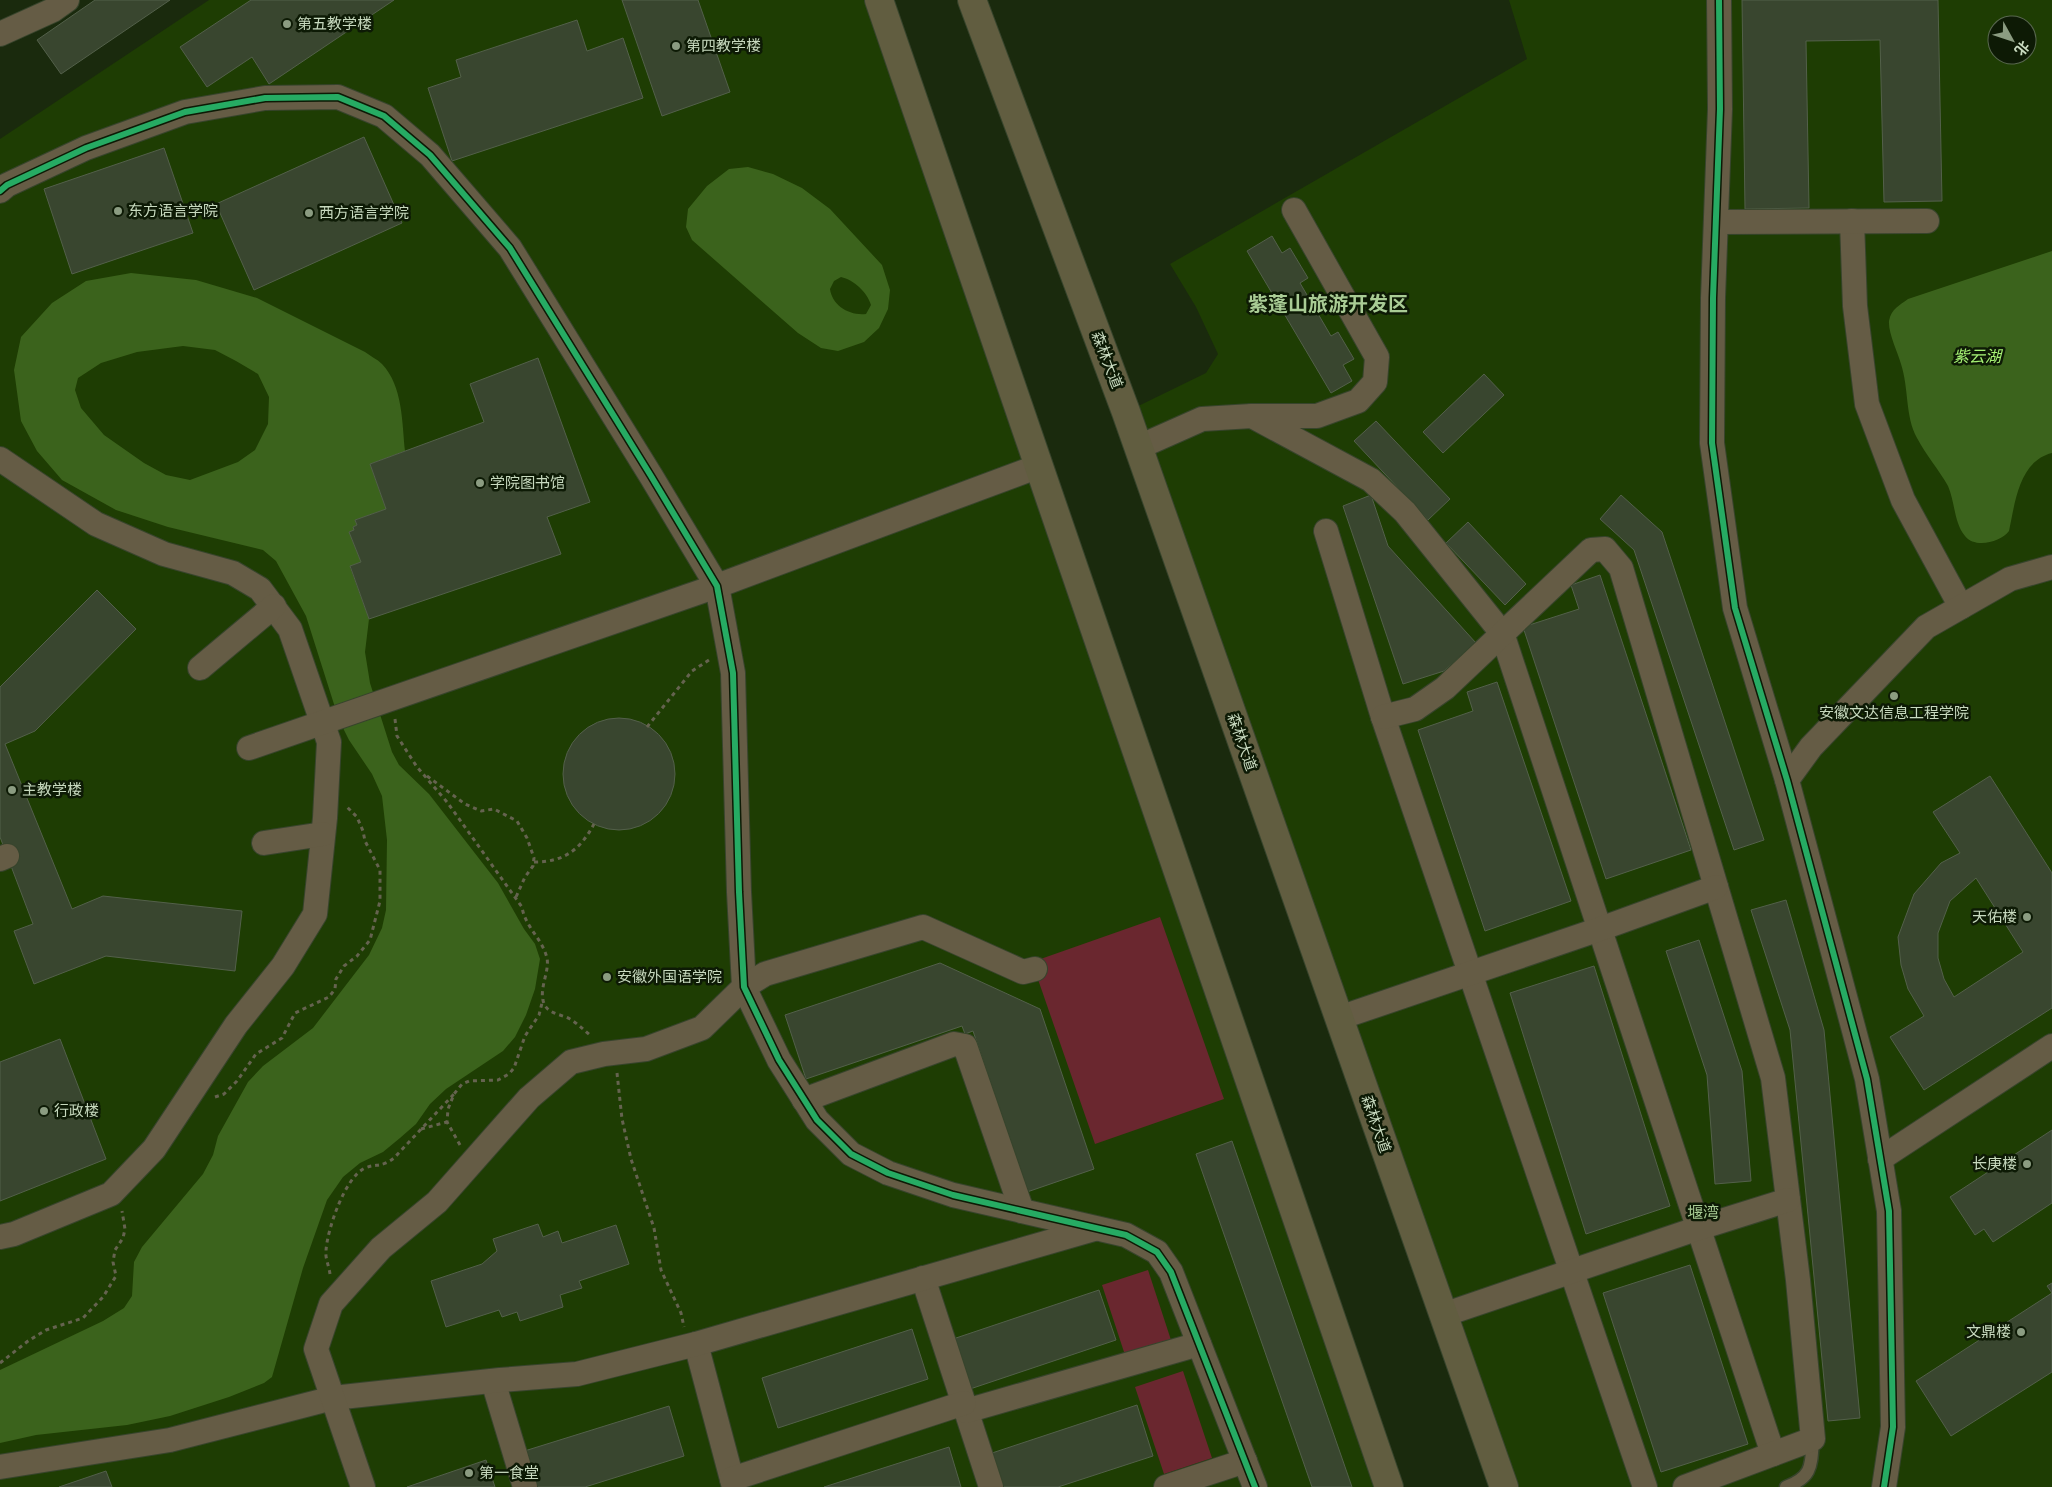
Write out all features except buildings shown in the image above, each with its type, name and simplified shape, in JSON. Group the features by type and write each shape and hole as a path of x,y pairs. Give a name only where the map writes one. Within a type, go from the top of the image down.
{"main road":[{"path":"879,0 1389,1487"},
{"name":"森林大道","path":"972,0 1138,447 1504,1487"}],"street":[{"path":"9,30 34,0"},
{"path":"9,30 53,10 67,0"},
{"path":"1719,0 1720,109 1712,443 1735,608 1787,780 1867,1078 1889,1211 1893,1427 1884,1487"},
{"path":"0,191 7,185 86,148 185,112 265,98 338,97 384,116 430,155 510,248 717,586 733,674 739,892 744,987 779,1060 816,1120 851,1154 888,1173 953,1195 1126,1235 1157,1252 1171,1272 1255,1487"},
{"path":"1138,447 1202,420 1252,416 1317,416 1358,401 1375,382 1377,357 1294,210"},
{"path":"1852,221 1855,306 1867,404 1903,500 1961,607"},
{"path":"1716,222 1927,221"},
{"path":"1252,416 1371,480 1405,512 1502,634 1773,1454"},
{"path":"0,459 96,524 164,554 233,572 260,588 290,629 326,720 329,742 326,798 315,914 283,966 236,1025 154,1150 111,1194 14,1234 0,1237"},
{"path":"249,748 717,586 1039,466"},
{"path":"1326,531 1383,717 1645,1487"},
{"path":"1383,717 1415,709 1445,688 1591,550 1606,549 1621,568 1772,1078 1798,1280 1813,1439 1685,1487"},
{"path":"1787,780 1810,747 1926,627 2010,579 2052,567"},
{"path":"200,668 274,606"},
{"path":"264,842 323,834"},
{"path":"1339,1018 1600,929 1716,887"},
{"path":"363,1487 316,1349 331,1304 381,1248 437,1202 529,1098 571,1062 646,1049 702,1028 744,987 765,974 924,927 1023,972 1034,969"},
{"path":"804,1100 954,1044 965,1046 1022,1211"},
{"path":"1880,1159 2050,1051"},
{"path":"1443,1315 1571,1270 1788,1200"},
{"path":"0,1467 170,1440 333,1398 577,1374 691,1346 1096,1228"},
{"path":"922,1278 991,1487"},
{"path":"691,1346 733,1483 965,1407 1199,1344"},
{"path":"492,1381 525,1487"},
{"path":"1166,1487 1245,1461"}],"lane":[{"path":"1786,1487 1806,1476 1811,1468 1813,1439"}],"path":[{"path":"647,726 692,671 729,647"},
{"path":"331,1304 331,1283 325,1252 341,1198 356,1175 365,1168 385,1165 394,1158 462,1084 468,1081 498,1080 510,1074 514,1068 525,1036 539,1015 543,999 547,959 540,942 524,920 522,907 516,897 447,802 422,773 397,736 392,698"},
{"path":"422,773 465,804 481,811 494,809 517,822 527,838 534,858 534,866 525,877 516,897"},
{"path":"187,1099 202,1101 224,1094 237,1081 256,1054 282,1038 294,1013 328,997 335,989 336,979 344,966 358,956 370,940 380,901 380,870 364,841 363,831 357,817 347,807 326,798"},
{"path":"534,862 549,862 571,853 588,836 594,824"},
{"path":"543,999 547,1008 582,1027 609,1054 631,1159 654,1228 660,1270 681,1314 691,1346"},
{"path":"454,1094 448,1109 447,1122 456,1135 458,1143 476,1157"},
{"path":"421,1129 447,1122"},
{"path":"0,1363 28,1341 46,1330 83,1318 103,1297 116,1276 113,1262 115,1250 123,1238 125,1229 116,1188"}],"shaded area":[{"name":"安徽外国语学院","path":"209,0 867,0 1389,1487 0,1487 0,139"},
{"path":"1509,0 2052,0 2052,1487 1504,1487 1126,412 1206,373 1218,354 1196,307 1170,264 1527,59"},
{"path":"1160,917 1224,1099 1095,1144 1032,962"},
{"path":"1148,1270 1171,1340 1125,1355 1102,1285"},
{"path":"1183,1371 1212,1458 1164,1474 1135,1387"}],"water":[{"path":"748,167 773,174 802,188 830,209 882,265 890,290 888,309 879,328 864,342 838,351 821,348 798,333 692,240 686,227 688,209 707,186 729,169","holes":["841,277 859,287 869,300 871,305 866,314 848,311 834,300 830,289 834,281"]},
{"name":"紫云湖","path":"2052,251 2052,453 2041,457 2025,474 2020,484 2009,531 1994,541 1975,542 1969,540 1961,531 1948,486 1913,430 1900,359 1890,331 1890,317 1896,308 1908,299"},
{"path":"131,273 196,280 257,298 365,352 380,362 389,373 398,394 405,451 370,464 386,509 355,520 357,525 353,527 354,530 349,532 361,562 350,567 369,619 365,652 370,683 392,752 399,765 429,794 498,883 524,929 535,944 540,959 535,989 526,1015 515,1037 503,1051 446,1089 430,1104 416,1124 400,1138 383,1152 360,1163 343,1177 327,1200 303,1268 272,1377 264,1383 229,1397 170,1416 127,1425 36,1435 0,1443 0,1370 103,1321 124,1308 132,1296 134,1262 142,1247 203,1174 213,1155 218,1136 248,1082 263,1066 313,1028 369,955 382,928 386,910 387,840 382,796 372,774 349,740 339,720 306,616 276,561 263,550 168,527 116,510 62,480 37,451 21,421 14,370 21,337 52,303 86,281","holes":["183,346 215,350 258,374 269,397 268,424 255,450 238,462 190,480 166,475 144,463 104,435 81,408 75,390 78,378 101,363 137,352"]}],"cycle path":[{"path":"1719,0 1720,109 1713,298 1712,443 1735,608 1787,780 1867,1079 1889,1211 1893,1427 1884,1487"},
{"path":"0,191 7,185 86,148 185,112 265,98 338,97 384,116 430,155 510,248 717,586 733,673 739,892 744,987 779,1060 817,1120 851,1154 888,1173 953,1195 1126,1235 1157,1252 1171,1272 1255,1487"}],"place":[{"name":"第五教学楼","path":"287,24"},
{"name":"第四教学楼","path":"676,46"},
{"name":"东方语言学院","path":"118,211"},
{"name":"西方语言学院","path":"309,213"},
{"name":"学院图书馆","path":"480,483"},
{"name":"安徽文达信息工程学院","path":"1894,696"},
{"name":"主教学楼","path":"12,790"},
{"name":"天佑楼","path":"2027,917"},
{"name":"安徽外国语学院","path":"607,977"},
{"name":"行政楼","path":"44,1111"},
{"name":"长庚楼","path":"2027,1164"},
{"name":"文鼎楼","path":"2021,1332"},
{"name":"第一食堂","path":"469,1473"}],"district":[{"name":"紫蓬山旅游开发区","path":"1328,304"},
{"name":"堰湾","path":"1703,1212"}]}
